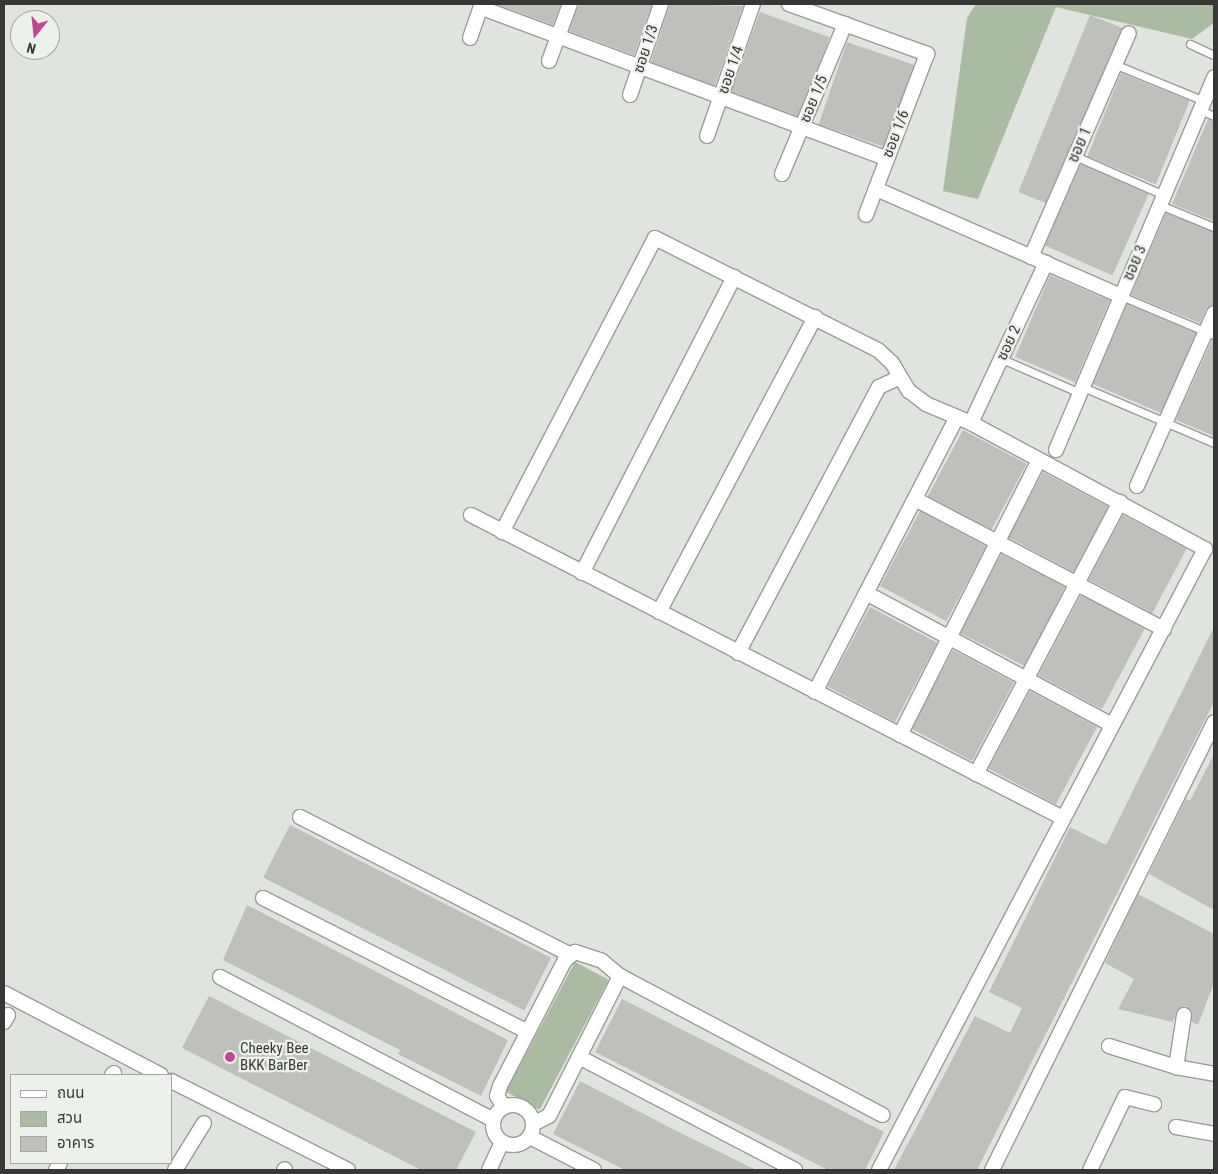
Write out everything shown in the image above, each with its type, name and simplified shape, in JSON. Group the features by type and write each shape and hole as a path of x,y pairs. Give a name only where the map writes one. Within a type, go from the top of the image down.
{"street":[{"path":"549,61 570,4"},
{"name":"ซอย 1/3","path":"630,95 661,4"},
{"name":"ซอย 1/4","path":"707,136 753,4"},
{"path":"789,4 845,24"},
{"path":"470,38 482,6 887,159"},
{"name":"ซอย 1/6","path":"845,24 927,54 866,215"},
{"name":"ซอย 1/5","path":"782,174 803,128 845,24"},
{"name":"ซอย 1","path":"1031,257 1128,33"},
{"name":"ซอย 3","path":"1056,450 1214,76"},
{"path":"876,189 1121,296"},
{"path":"502,532 655,238 878,350 892,363 909,391 926,404 971,423 1205,549 879,1170"},
{"name":"ซอย 2","path":"971,423 1046,263"},
{"path":"582,573 734,277"},
{"path":"1137,486 1165,423 1210,333 1214,313"},
{"path":"659,612 815,317"},
{"path":"738,652 878,387 900,377"},
{"path":"815,692 957,417"},
{"path":"900,735 1039,460"},
{"path":"915,499 1164,629"},
{"path":"976,774 1120,502"},
{"path":"471,515 1063,818"},
{"path":"866,593 1112,725"},
{"path":"992,1170 1214,722"},
{"path":"300,817 572,955 586,954 620,976 883,1115"},
{"path":"263,898 528,1032"},
{"path":"504,1107 497,1096 500,1086 565,960 572,955"},
{"path":"594,1170 531,1130 523,1107 504,1107 493,1120 492,1129 502,1142 519,1145 531,1130 549,1116 620,976"},
{"path":"220,977 493,1120"},
{"path":"4,993 159,1074"},
{"path":"1176,1067 1184,1016"},
{"path":"1109,1046 1176,1067 1214,1074"},
{"path":"579,1056 795,1170"},
{"path":"172,1082 348,1170"},
{"path":"1090,1170 1125,1097 1154,1104"},
{"path":"175,1170 204,1123"},
{"path":"1176,1127 1214,1134"},
{"path":"489,1170 502,1142"}],"lane":[{"path":"1190,44 1214,55"},
{"path":"1114,64 1202,106 1214,116"},
{"path":"1075,156 1214,227"},
{"path":"1121,296 1210,333"},
{"path":"1002,359 1214,443"}],"green space":[{"path":"976,4 1214,4 1214,23 1192,39 1056,7 978,199 943,191 967,18"},
{"path":"575,962 609,980 540,1110 506,1092"}],"building":[{"path":"496,4 561,4 553,25"},
{"path":"579,4 652,4 634,55 569,31"},
{"path":"670,4 743,6 715,86 651,62"},
{"path":"760,12 830,37 800,117 731,92"},
{"path":"1090,15 1122,28 1051,205 1018,192"},
{"path":"847,42 914,65 886,147 819,124"},
{"path":"1121,73 1190,101 1156,184 1087,156"},
{"path":"1208,119 1214,121 1214,221 1172,204"},
{"path":"1081,164 1149,194 1112,275 1045,245"},
{"path":"1166,213 1214,232 1214,304 1206,309 1200,323 1131,295"},
{"path":"1050,275 1110,300 1075,382 1015,357"},
{"path":"1127,304 1196,333 1162,413 1093,384"},
{"path":"1212,340 1214,340 1214,436 1176,420"},
{"path":"963,430 1027,464 991,530 928,496"},
{"path":"1043,472 1108,507 1074,572 1008,537"},
{"path":"920,511 986,546 946,621 880,586"},
{"path":"1123,515 1187,549 1152,613 1089,579"},
{"path":"1001,554 1065,587 1025,666 961,633"},
{"path":"1081,595 1145,629 1102,709 1038,675"},
{"path":"870,607 937,643 895,722 828,686"},
{"path":"1214,627 1214,702 977,1170 894,1170 975,1016 1010,1033 1022,1008 989,992 1070,827 1106,845"},
{"path":"953,650 1014,682 972,761 911,729"},
{"path":"1030,691 1097,727 1056,804 989,769"},
{"path":"1214,754 1214,910 1149,874 1186,799 1190,801"},
{"path":"290,825 551,958 524,1011 263,878"},
{"path":"1138,894 1214,934 1214,983 1198,1025 1192,1022 1192,1012 1186,1006 1177,1010 1173,1022 1118,1009 1134,979 1105,963"},
{"path":"247,905 508,1040 481,1096 398,1054 400,1050 223,960"},
{"path":"209,996 476,1132 456,1170 421,1170 182,1048"},
{"path":"622,999 884,1132 865,1170 828,1170 595,1052"},
{"path":"580,1081 756,1170 625,1170 553,1134"}],"place":[{"name":"Cheeky Bee BKK BarBer","path":"230,1057"}]}
